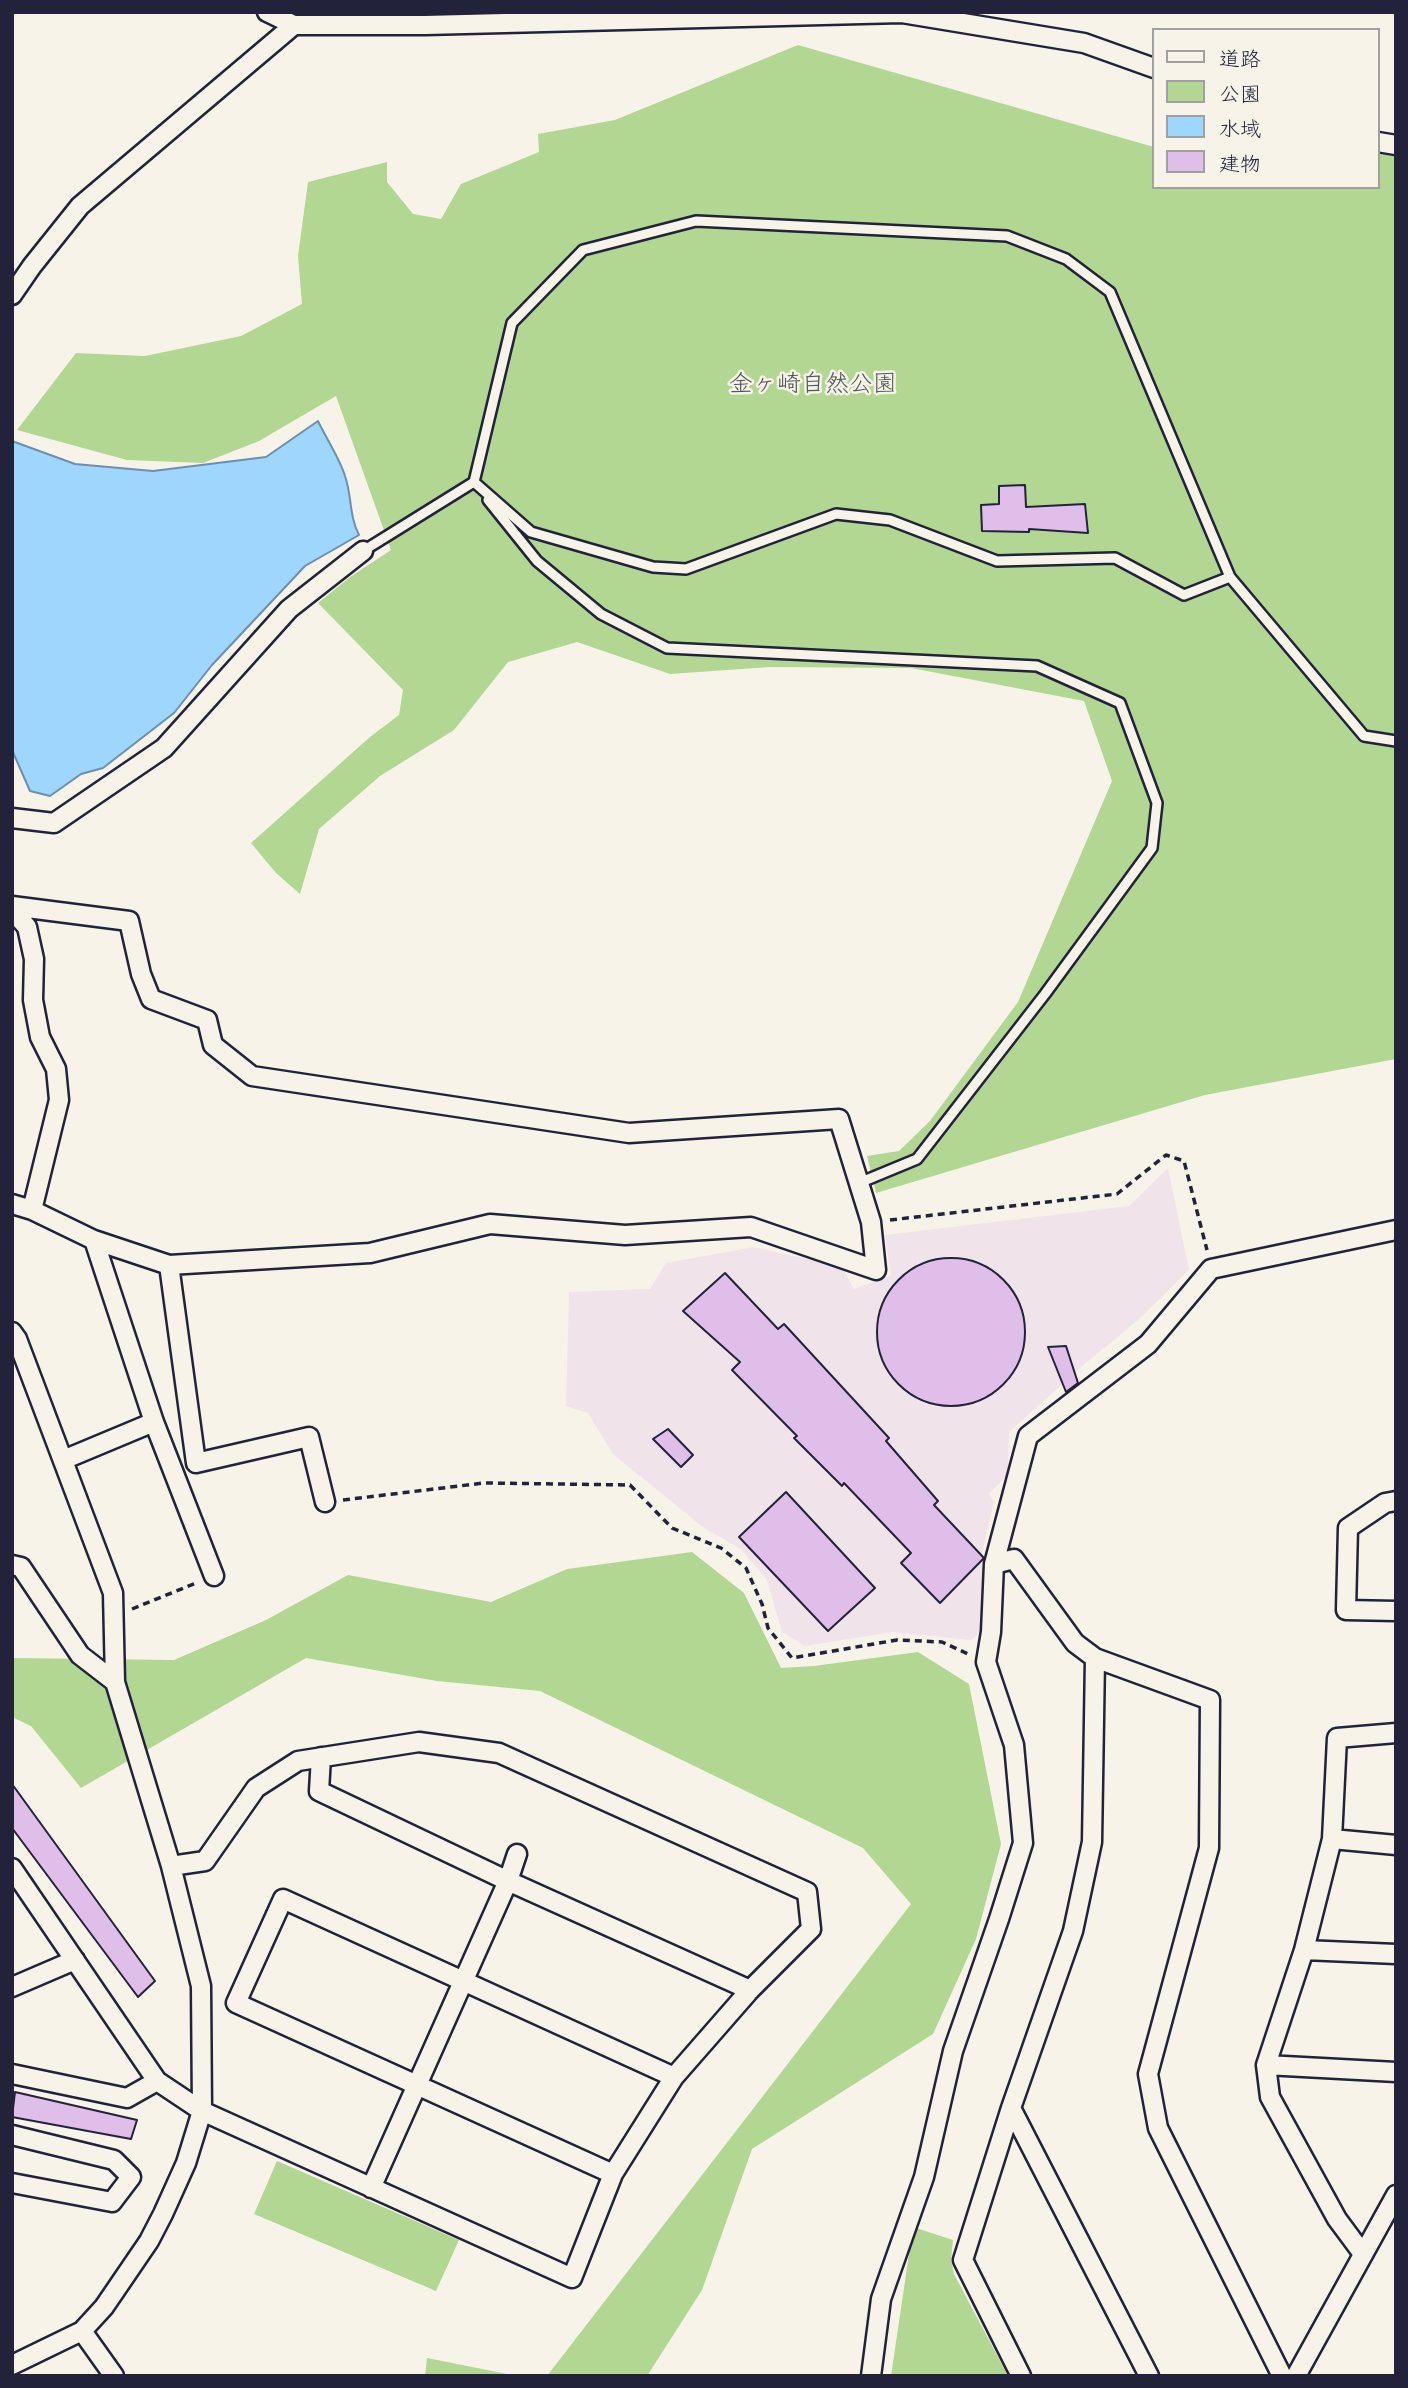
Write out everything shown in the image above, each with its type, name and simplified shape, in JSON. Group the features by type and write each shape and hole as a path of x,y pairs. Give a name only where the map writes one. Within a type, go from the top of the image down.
{"street":[{"path":"267,12 294,25 425,25 902,13 1084,43 1152,67"},
{"path":"12,295 80,206 294,25"},
{"path":"12,818 54,823 164,748 289,609 363,551"},
{"path":"12,908 129,921 141,975 150,999 206,1020 213,1045 252,1076 629,1133 839,1119 872,1222 876,1270 751,1227 625,1235 490,1224 370,1253 169,1265 94,1240 32,1210 12,1204"},
{"path":"12,908 27,927 34,959 33,1000 40,1037 55,1069 59,1100 32,1210"},
{"path":"871,2376 881,2299 924,2177 953,2051 1023,1843 1014,1745 986,1662 991,1632 994,1564 1028,1436 1148,1344 1212,1269 1396,1230"},
{"path":"94,1240 154,1422 214,1576"},
{"path":"169,1265 195,1463 309,1437 324,1502"},
{"path":"12,1332 17,1339 113,1593 115,1682 171,1866 201,1986 202,2111 186,2163 149,2241 104,2307 82,2330 12,2365"},
{"path":"63,1460 154,1422"},
{"path":"1396,1501 1385,1503 1348,1528 1346,1610 1396,1611"},
{"path":"994,1564 1014,1559 1075,1643 1095,1658 1210,1700 1209,1848 1148,2074 1158,2128 1282,2376"},
{"path":"12,1565 20,1567 80,1655 115,1682"},
{"path":"1021,2376 963,2260 1011,2108 1073,1931 1091,1842 1095,1658"},
{"path":"1363,2254 1338,2219 1270,2097 1266,2065 1304,1950 1332,1839 1337,1738 1396,1733"},
{"path":"12,1868 157,2081 202,2111 572,2278 613,2174 674,2077 750,1990 811,1928 807,1892 499,1753 419,1742 298,1761 256,1788 205,1861 171,1866"},
{"path":"321,1757 319,1791 508,1881 750,1990"},
{"path":"1332,1839 1396,1845"},
{"path":"371,2188 508,1881 517,1854"},
{"path":"613,2174 236,2003 283,1899 674,2077"},
{"path":"1304,1950 1396,1954"},
{"path":"12,1987 75,1960"},
{"path":"1266,2065 1396,2072"},
{"path":"12,2074 127,2098 157,2081"},
{"path":"1011,2108 1149,2376"},
{"path":"12,2135 114,2160 131,2178 112,2202 12,2183"},
{"path":"1296,2376 1396,2195"},
{"path":"82,2330 114,2376"}],"lane":[{"path":"363,551 474,482 512,323 583,250 696,221 1007,236 1066,258 1110,292 1230,577 1364,737 1396,741"},
{"path":"474,482 531,532 653,567 685,569 836,514 890,520 997,561 1115,558 1184,596 1230,577"},
{"path":"474,482 537,561 601,614 667,648 1037,666 1120,703 1157,803 1152,848 1045,994 917,1159 859,1184"}],"path":[{"path":"872,1222 1117,1194 1166,1155 1184,1161 1212,1269"},
{"path":"324,1502 484,1482 630,1485 672,1528 720,1548 746,1568 762,1604 768,1628 792,1658 897,1640 942,1642 986,1662"},
{"path":"115,1616 214,1576"}],"shaded area":[{"path":"1168,1168 1189,1270 1138,1320 1009,1432 1008,1474 989,1494 994,1501 982,1553 982,1632 971,1640 893,1632 805,1646 782,1632 767,1580 741,1549 704,1528 613,1454 588,1413 566,1406 569,1292 650,1289 666,1263 754,1247 842,1267 854,1289 891,1275 885,1235 1129,1206"}],"green space":[{"name":"金ヶ崎自然公園","path":"798,45 1152,146 1152,189 1380,189 1380,149 1396,153 1396,1059 1205,1095 876,1193 867,1156 899,1151 930,1121 1018,1002 1112,781 1084,701 911,668 770,667 670,674 577,642 508,662 454,730 380,776 319,829 300,894 276,873 251,843 370,737 399,715 403,690 318,603 350,577 391,550 336,396 259,441 203,463 127,460 17,430 76,353 145,356 241,336 302,304 298,256 308,182 387,162 387,182 413,214 441,219 461,184 539,152 538,134 615,120"},
{"path":"692,1552 744,1593 781,1668 918,1652 969,1684 1001,1844 976,1939 933,2034 752,2149 702,2290 647,2376 547,2376 911,1904 863,1848 540,1691 437,1681 306,1658 81,1788 31,1726 12,1717 12,1658 174,1660 266,1620 348,1575 491,1602 567,1569"},
{"path":"277,2161 459,2240 436,2291 254,2214"},
{"path":"913,2227 953,2240 951,2260 954,2274 1008,2376 891,2376"},
{"path":"427,2358 517,2376 425,2376"}],"water":[{"path":"318,421 343,469 359,535 305,566 212,665 174,713 103,768 81,774 50,796 30,791 12,750 12,441 75,464 153,471 266,457"}],"building":[{"path":"1025,485 1026,507 1085,504 1088,533 1029,529 1029,532 982,531 981,505 999,504 999,486"},
{"path":"951,1258 979,1264 1003,1280 1019,1304 1025,1332 1019,1360 1003,1384 979,1400 951,1406 923,1400 899,1384 883,1360 877,1332 883,1304 899,1280 923,1264"},
{"path":"725,1273 778,1329 784,1324 889,1438 886,1441 938,1501 934,1505 984,1558 940,1603 901,1563 911,1553 844,1483 842,1486 794,1438 797,1436 732,1370 740,1362 683,1311"},
{"path":"1066,1346 1078,1383 1066,1392 1048,1347"},
{"path":"668,1429 693,1455 681,1467 653,1439"},
{"path":"786,1492 875,1588 828,1631 739,1537"},
{"path":"12,1784 155,1981 138,1997 12,1828"},
{"path":"15,2092 137,2120 131,2139 12,2117"}]}
